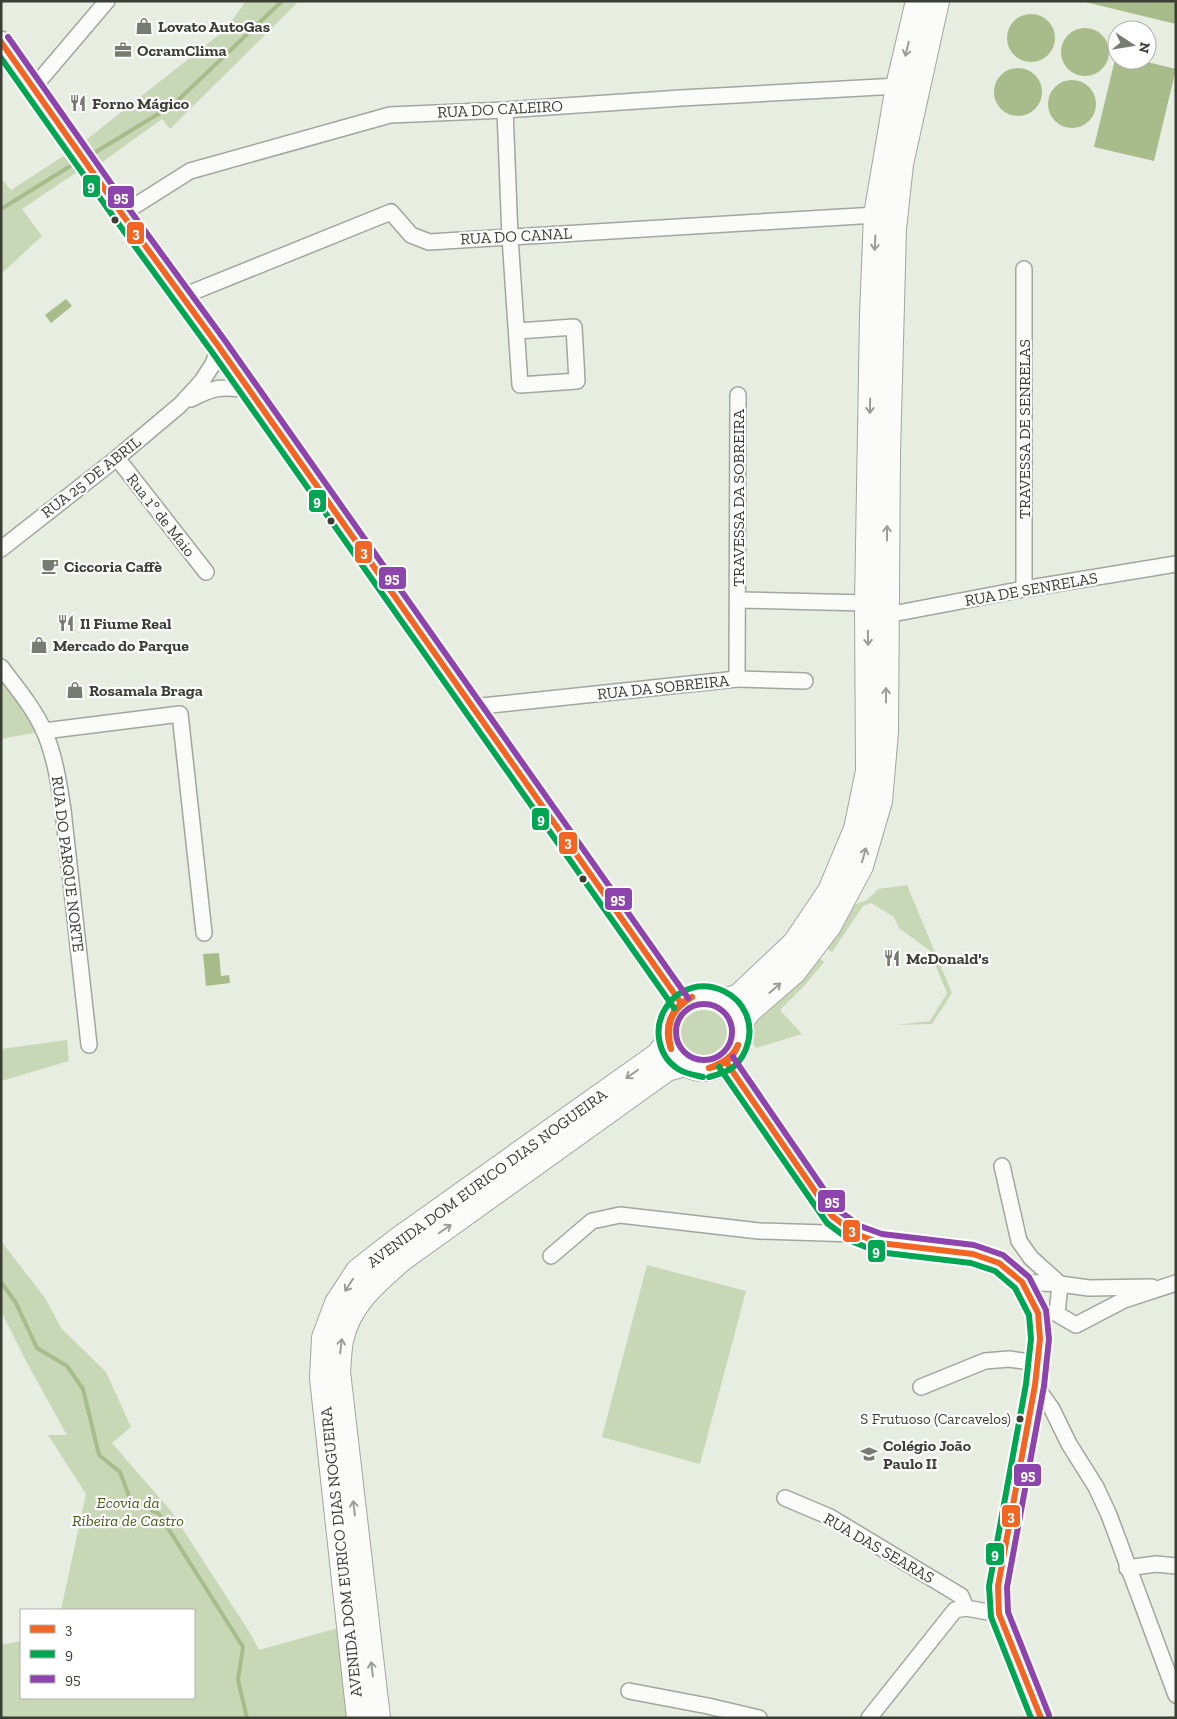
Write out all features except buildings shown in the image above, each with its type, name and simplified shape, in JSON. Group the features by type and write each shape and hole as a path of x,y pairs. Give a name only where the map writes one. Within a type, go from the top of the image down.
{"main road":[{"path":"740,1022 750,1010 794,972 829,926 861,866 880,801 886,732 877,609 872,316 876,215 898,86 918,1"},
{"path":"725,1001 739,996 795,942 830,891 856,828 868,771 888,444 894,229 901,164 937,1"},
{"path":"714,996 725,1001 740,1022 739,1044 734,1054 726,1062 716,1067 706,1069 695,1068 685,1064 672,1050 668,1042 669,1020 674,1011 681,1003 692,997 714,996"},
{"name":"AVENIDA DOM EURICO DIAS NOGUEIRA","path":"358,1718 322,1378 324,1338 337,1304 358,1271 658,1056 668,1042"},
{"name":"AVENIDA DOM EURICO DIAS NOGUEIRA","path":"378,1718 338,1372 341,1341 352,1310 369,1288 402,1259 667,1069 685,1064"}],"street":[{"path":"33,88 107,1"},
{"path":"1,42 122,214 219,346 248,390 681,1003"},
{"name":"RUA DO CALEIRO","path":"122,214 190,171 390,115 505,110 898,86"},
{"path":"505,110 510,237 518,331 520,385 577,381 574,326 518,331"},
{"name":"RUA DO CANAL","path":"183,296 390,212 411,235 429,242 876,215"},
{"name":"TRAVESSA DE SENRELAS","path":"1024,269 1024,589"},
{"name":"RUA 25 DE ABRIL","path":"1,550 117,458 180,405 202,381 213,364 219,346"},
{"name":"RUA 25 DE ABRIL","path":"180,405 209,390 229,387 248,390"},
{"name":"TRAVESSA DA SOBREIRA","path":"738,395 738,600"},
{"name":"Rua 1º de Maio","path":"117,458 206,572"},
{"name":"RUA DE SENRELAS","path":"877,609 1024,589 1176,564"},
{"path":"738,600 877,609"},
{"name":"RUA DA SOBREIRA","path":"472,707 737,679 738,600"},
{"name":"RUA DO PARQUE NORTE","path":"1,667 22,694 44,731 57,773 63,810 89,1045"},
{"path":"737,679 805,681"},
{"path":"44,731 180,714 204,933"},
{"path":"726,1062 832,1216 856,1234 880,1243 973,1254 999,1262 1022,1282 1038,1313 1040,1339 1035,1385 998,1586 999,1614 1041,1718"},
{"path":"1002,1166 1019,1241 1031,1258 1060,1284"},
{"path":"551,1256 592,1221 620,1215 759,1231 856,1234"},
{"path":"1022,1282 1089,1288 1173,1284"},
{"path":"1060,1284 1057,1314 1076,1324 1124,1300 1173,1284"},
{"path":"921,1387 985,1361 1009,1359 1037,1363"},
{"path":"1035,1385 1052,1410 1069,1444 1096,1487 1109,1515 1127,1568 1176,1695"},
{"name":"RUA DAS SEARAS","path":"785,1498 830,1517 953,1591 961,1596 966,1608"},
{"path":"1127,1568 1156,1564 1176,1566"},
{"path":"869,1718 956,1610 966,1608 999,1614"},
{"path":"629,1691 759,1718"}],"green space":[{"path":"246,1 299,1 170,129 162,119 101,163 74,174 22,209 42,236 1,274 1,178 11,190 76,148 226,29"},
{"path":"1,667 44,731 1,739"},
{"path":"907,885 952,993 932,1024 896,1025 930,1021 947,993 929,950 899,928 894,917 871,903 863,906 832,952 827,949 854,905 867,900 878,889"},
{"path":"819,958 824,962 780,1010 802,1034 756,1048 749,1037 753,1025 794,987"},
{"path":"699,1010 709,1010 721,1017 728,1029 728,1039 721,1051 709,1058 699,1058 691,1054 684,1047 680,1039 680,1029 684,1021 691,1014"},
{"path":"67,1040 69,1061 1,1081 1,1049"},
{"name":"Ecovia da Ribeira de Castro","path":"1,1241 45,1298 61,1328 106,1372 131,1427 112,1443 171,1511 259,1650 349,1625 359,1718 3,1718 1,1715 1,1645 20,1641 20,1699 195,1699 195,1609 61,1609 86,1494 48,1435 67,1435 1,1311"},
{"path":"647,1265 746,1291 700,1464 602,1437"}],"shaded area":[{"path":"1081,1 1176,1 1176,24"},
{"path":"1026,14 1036,14 1048,21 1055,33 1055,43 1048,55 1036,62 1026,62 1018,58 1011,51 1007,43 1007,33 1011,25 1018,18"},
{"path":"1080,28 1090,28 1098,32 1107,43 1107,61 1098,72 1090,76 1080,76 1072,72 1065,65 1061,57 1061,47 1065,39 1072,32"},
{"path":"1157,64 1176,69 1154,161 1094,147 1112,70 1157,70"},
{"path":"1013,68 1023,68 1035,75 1042,87 1042,97 1035,109 1023,116 1013,116 1005,112 998,105 994,97 994,87 998,79 1005,72"},
{"path":"1067,80 1077,80 1089,87 1096,99 1096,109 1089,121 1077,128 1067,128 1059,124 1052,117 1048,109 1048,99 1052,91 1059,84"},
{"path":"66,299 72,306 51,323 45,315"},
{"path":"219,953 221,976 229,975 230,983 206,986 203,954"}],"waterway":[{"path":"94,153 173,105 282,1"},
{"path":"1,209 72,165"},
{"path":"1,1282 16,1303 37,1348 67,1366 83,1389 99,1455 120,1472 130,1499 159,1514 243,1647 238,1680 247,1718"}],"transit line":[{"name":"95","path":"8,37 129,209 226,342 688,998"},
{"name":"3","path":"1,42 122,214 219,347 681,1003"},
{"name":"9","path":"1,58 212,352 674,1008"},
{"name":"9","path":"703,1077 684,1072 671,1064 659,1042 659,1025 665,1009 678,995 693,988 709,987 724,991 737,1000 746,1014 749,1030 746,1049 740,1061 727,1071 709,1077"},
{"name":"3","path":"671,1049 668,1033 670,1019 678,1006 692,997"},
{"name":"3","path":"671,1049 669,1032 671,1019 674,1013 692,997"},
{"name":"95","path":"704,1004 715,1006 724,1012 730,1021 732,1032 730,1043 724,1052 715,1058 704,1060 693,1058 684,1052 678,1043 676,1032 678,1021 684,1012 693,1006 704,1004"},
{"name":"3","path":"709,1068 727,1061 738,1045"},
{"name":"3","path":"709,1068 726,1060 738,1045"},
{"name":"95","path":"733,1057 838,1210 860,1226 882,1234 974,1245 1003,1255 1029,1277 1046,1310 1049,1339 1044,1386 1007,1587 1008,1612 1049,1715"},
{"name":"3","path":"726,1062 832,1216 856,1234 880,1243 973,1254 999,1263 1022,1282 1038,1313 1040,1339 1035,1385 998,1586 999,1614 1041,1718"},
{"name":"9","path":"719,1067 827,1223 851,1241 878,1252 971,1263 995,1271 1015,1288 1029,1315 1031,1339 1026,1384 989,1586 991,1617 1031,1718"}],"place":[{"name":"Lovato AutoGas","path":"144,26"},
{"name":"OcramClima","path":"123,50"},
{"name":"Forno Mágico","path":"78,103"},
{"name":"Ciccoria Caffè","path":"50,566"},
{"name":"Il Fiume Real","path":"66,623"},
{"name":"Mercado do Parque","path":"39,645"},
{"name":"Rosamala Braga","path":"75,690"},
{"name":"McDonald's","path":"892,958"},
{"name":"S Frutuoso (Carcavelos)","path":"1020,1419"},
{"name":"Colégio João Paulo II","path":"869,1454"}]}
